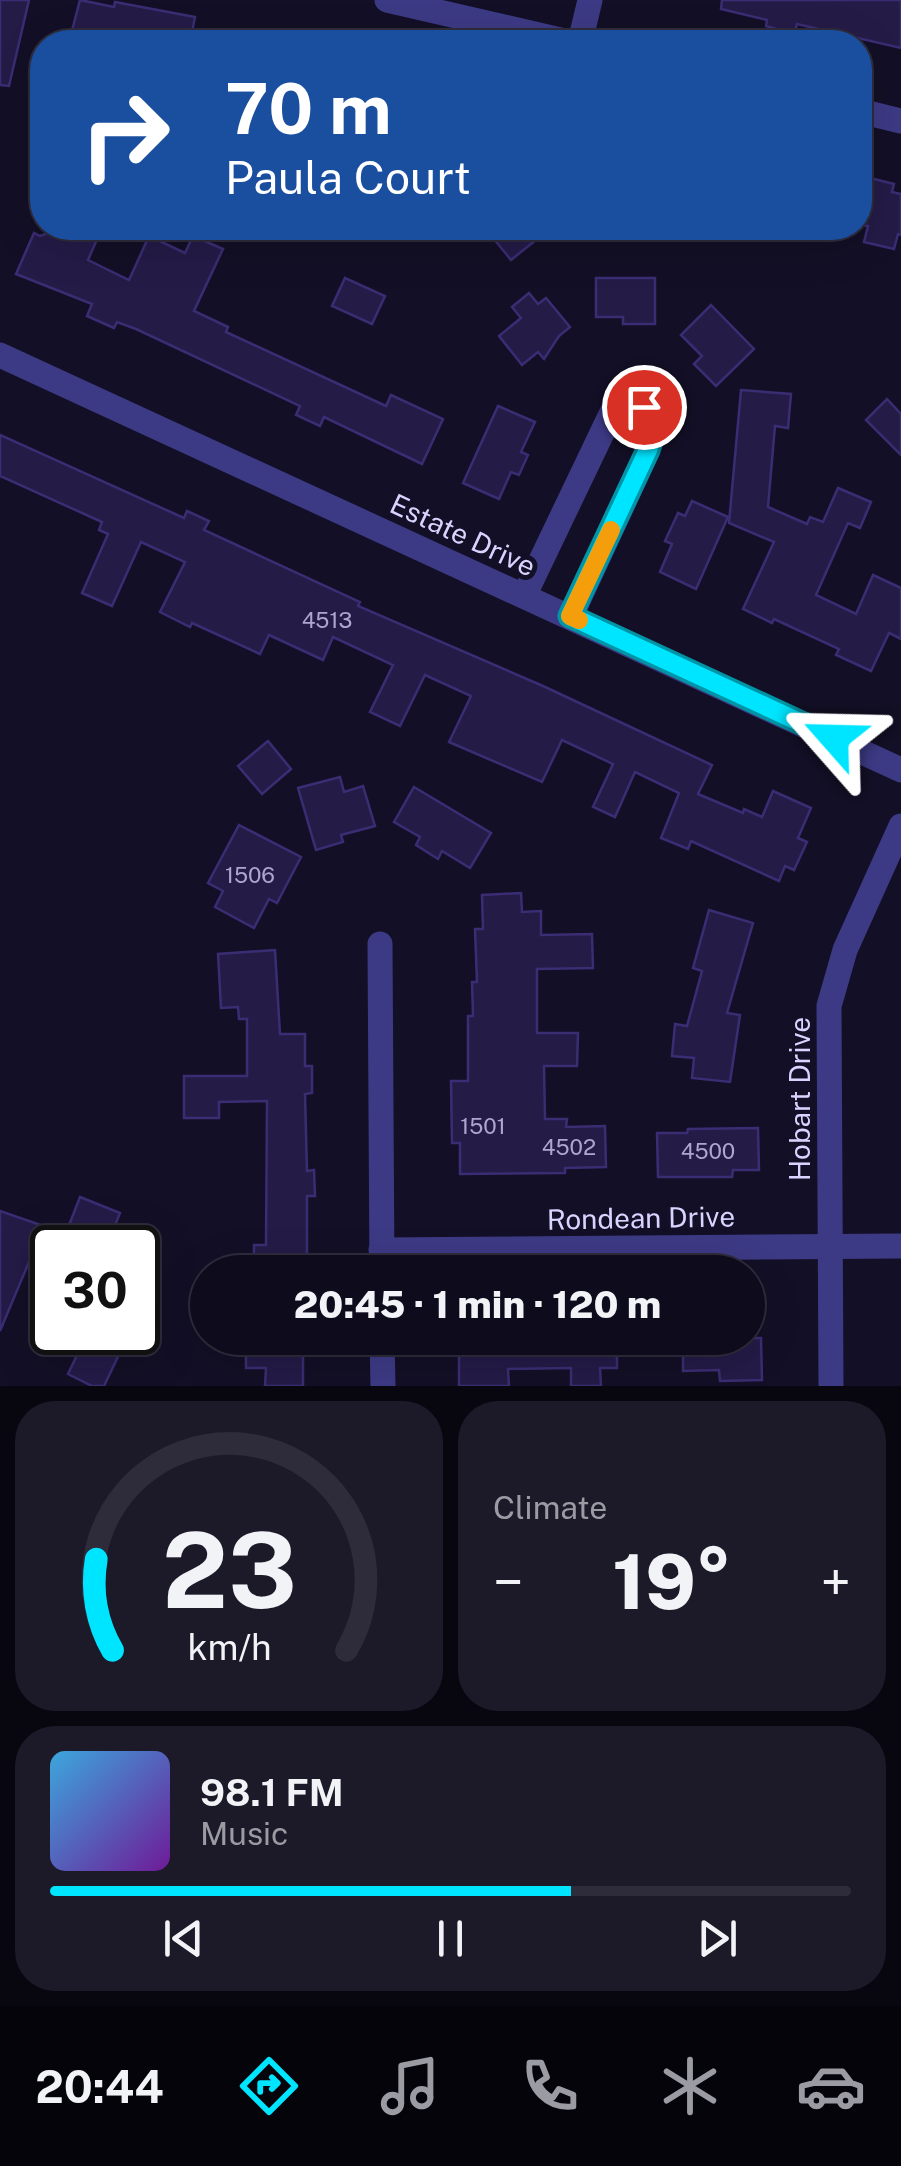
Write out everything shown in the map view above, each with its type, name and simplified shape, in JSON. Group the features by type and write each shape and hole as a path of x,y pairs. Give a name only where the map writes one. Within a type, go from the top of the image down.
{"street":[{"path":"387,0 517,30"},
{"path":"583,30 590,0"},
{"path":"872,114 901,121"},
{"name":"Estate Drive","path":"0,355 901,770"},
{"path":"524,596 614,408 629,404 644,407 653,415 656,426 648,450 570,616"},
{"name":"Hobart Drive","path":"832,1386 829,1006 845,950 901,826"},
{"path":"380,944 382,1255"},
{"name":"Rondean Drive","path":"561,1255 901,1246"},
{"path":"382,1355 383,1386"}],"building":[{"path":"0,0 29,0 9,86 0,85"},
{"path":"80,0 114,7 115,2 195,17 192,30 72,30"},
{"path":"722,0 901,0 901,48 872,41 872,30 823,30 797,24 795,30 780,30 766,26 767,20 721,9"},
{"path":"872,178 894,184 892,192 901,194 901,235 898,234 894,249 864,242 872,240"},
{"path":"31,240 97,240 88,260 129,280 147,240 157,240 185,253 191,240 202,240 223,249 194,311 228,327 226,332 386,406 391,395 443,419 422,464 324,417 320,426 296,415 300,406 136,329 117,322 114,328 87,316 92,304 16,274"},
{"path":"495,240 536,240 511,260"},
{"path":"345,278 385,296 372,324 332,306"},
{"path":"596,278 655,278 655,324 623,324 623,317 596,317"},
{"path":"529,293 538,304 546,298 570,327 544,359 538,352 522,365 499,336 521,318 512,307"},
{"path":"711,305 754,349 716,386 694,364 702,356 681,335"},
{"path":"741,390 791,394 788,428 775,426 768,507 807,524 810,517 823,522 838,488 871,502 860,528 848,523 816,595 856,614 873,575 901,588 901,639 889,633 871,671 836,655 839,649 743,609 774,542 729,523"},
{"path":"887,399 901,414 901,455 866,420"},
{"path":"498,406 535,422 521,452 528,455 519,475 511,472 499,499 463,483"},
{"path":"0,435 184,518 187,511 209,521 204,530 360,602 358,606 712,765 698,794 762,817 773,791 811,808 798,838 807,842 794,870 785,866 779,881 691,841 688,849 661,838 679,793 635,772 615,817 593,807 613,764 562,740 542,782 449,742 471,696 425,675 400,726 370,712 393,665 333,637 323,660 269,635 260,654 160,612 185,562 141,542 112,606 82,593 108,534 99,530 102,522 0,476"},
{"path":"692,501 728,517 696,589 660,572 672,544 665,541 678,513 685,516"},
{"path":"268,741 291,769 262,794 238,766"},
{"path":"340,777 344,792 363,786 375,826 341,835 343,842 316,850 298,788"},
{"path":"414,787 491,833 470,868 442,851 438,859 416,845 420,837 394,822"},
{"path":"239,825 301,857 277,903 269,899 254,928 215,907 223,891 208,883"},
{"path":"521,893 522,912 541,911 541,935 592,934 593,968 537,969 537,1033 578,1033 577,1066 544,1066 545,1119 567,1119 566,1127 605,1126 606,1167 565,1168 565,1173 460,1174 460,1143 452,1143 451,1081 468,1081 468,1016 473,1016 472,982 477,982 475,929 483,929 482,895"},
{"path":"709,910 753,923 727,1013 740,1015 730,1082 692,1078 694,1058 672,1056 675,1024 687,1026 702,971 693,968"},
{"path":"275,950 280,1034 305,1034 305,1066 312,1066 312,1093 305,1094 307,1171 314,1170 315,1196 307,1196 307,1255 254,1255 254,1245 266,1245 267,1101 219,1102 219,1118 184,1118 184,1076 247,1076 247,1019 239,1019 238,1007 221,1008 218,954"},
{"path":"758,1128 759,1170 733,1170 732,1177 658,1177 657,1133"},
{"path":"80,1197 120,1213 115,1225 69,1225"},
{"path":"0,1211 41,1225 30,1225 30,1262 0,1331"},
{"path":"77,1355 119,1355 104,1386 92,1386 68,1374"},
{"path":"246,1355 303,1355 303,1386 265,1386 266,1368 246,1368"},
{"path":"459,1355 617,1355 617,1368 600,1368 601,1386 571,1386 571,1368 508,1369 509,1386 459,1386"},
{"path":"683,1355 761,1355 762,1380 720,1381 719,1370 683,1371"}],"slow traffic":[{"path":"579,620 570,616 611,530"}],"route":[{"path":"644,407 653,415 656,426 648,450 570,616 834,738"}]}
